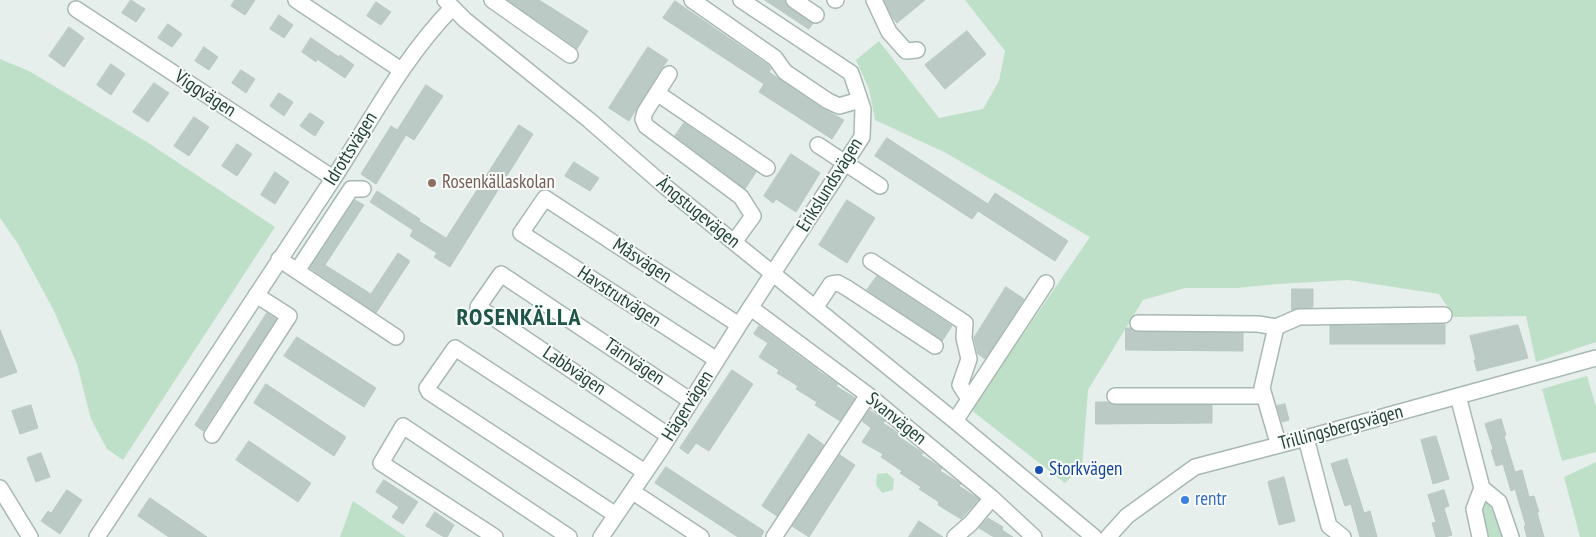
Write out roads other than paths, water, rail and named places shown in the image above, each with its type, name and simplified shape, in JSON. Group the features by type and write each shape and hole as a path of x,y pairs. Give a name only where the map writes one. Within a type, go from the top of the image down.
{"street":[{"path":"296,0 401,70"},
{"path":"492,0 570,55"},
{"path":"692,0 775,58 785,72 828,101 838,106 860,100"},
{"name":"Erikslundsvägen","path":"741,0 851,73 863,110 862,137 773,274"},
{"path":"794,0 816,15"},
{"path":"874,0 889,32 906,51 917,50"},
{"name":"Idrottsvägen","path":"97,537 333,178 401,70 434,26 447,2"},
{"name":"Ängstugevägen","path":"447,2 465,20 589,120 667,188 955,421 1094,537"},
{"name":"Viggvägen","path":"76,9 333,178"},
{"path":"669,74 645,112 643,119 646,126 741,197 752,216 734,242"},
{"path":"658,93 767,168"},
{"path":"818,145 880,186"},
{"path":"296,271 351,189 363,189"},
{"name":"Måsvägen","path":"521,233 544,198 739,325"},
{"name":"Havstrutvägen","path":"521,233 717,360"},
{"path":"279,259 396,337"},
{"path":"871,261 965,323 964,338 969,359 960,385 969,399"},
{"name":"Tärnvägen","path":"478,307 501,274 691,401"},
{"name":"Hägervägen","path":"601,537 633,492 773,274"},
{"path":"815,308 831,284 838,283 936,346"},
{"path":"955,421 1046,283"},
{"path":"212,435 289,316 256,294"},
{"name":"Labbvägen","path":"478,307 669,436"},
{"name":"Svanvägen","path":"751,308 868,395 992,498 1034,537"},
{"path":"1138,323 1258,324 1276,327 1299,317 1444,315"},
{"path":"1276,327 1262,388 1280,444"},
{"path":"616,515 429,392 427,388 455,348 646,472"},
{"name":"Trillingsbergsvägen","path":"1108,537 1127,516 1195,467 1596,358"},
{"path":"774,537 868,395"},
{"path":"1115,396 1264,396"},
{"path":"1458,396 1482,488 1474,509 1480,537"},
{"path":"495,537 381,463 404,426 569,537"},
{"path":"1306,438 1326,532 1342,537"},
{"path":"0,488 30,537"},
{"path":"1482,488 1499,502 1511,537"},
{"path":"633,492 701,537"},
{"path":"954,537 971,523 992,498"}],"place":[{"name":"Rosenkällaskolan","path":"432,183"},
{"name":"Storkvägen","path":"1039,470"},
{"name":"rentr","path":"1185,500"}],"district":[{"name":"ROSENKÄLLA","path":"519,318"}]}
